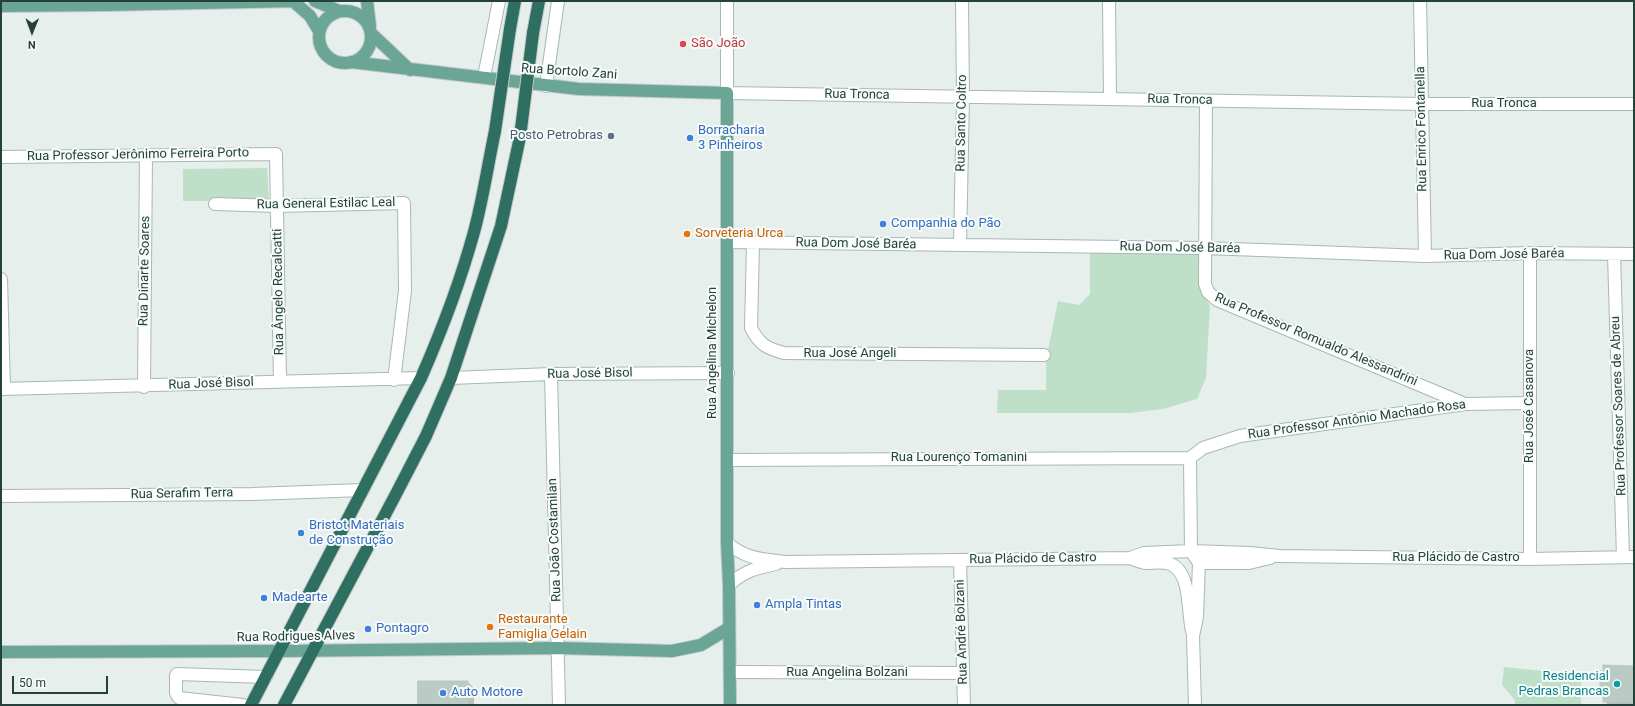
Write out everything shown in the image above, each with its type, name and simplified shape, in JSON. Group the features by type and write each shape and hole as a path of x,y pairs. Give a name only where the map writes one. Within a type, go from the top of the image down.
{"highway":[{"path":"251,705 421,378 444,324 459,283 474,230 495,131 515,1"},
{"path":"284,705 426,436 451,378 501,226 520,137 533,34 539,1"}],"main road":[{"path":"293,1 310,16 319,31 321,46 330,58 344,63 358,60 369,49 371,31 367,1"},
{"path":"1,6 105,3 297,1"},
{"path":"315,1 346,7 361,15 371,31 410,70"},
{"path":"319,31 326,18 346,7"},
{"name":"Rua Bortolo Zani","path":"351,62 410,70 484,77 579,90 727,93"},
{"name":"Rua Angelina Michelon","path":"727,93 727,543 731,672 730,705"},
{"name":"Rua Rodrigues Alves","path":"1,652 313,651 558,648 672,651 701,646 729,628"}],"street":[{"path":"484,77 499,1"},
{"path":"546,86 558,1"},
{"name":"Rua Angelina Michelon","path":"727,1 727,93"},
{"name":"Rua Santo Coltro","path":"960,245 963,97 962,1"},
{"path":"1109,1 1110,99"},
{"name":"Rua Enrico Fontanella","path":"1420,1 1425,256"},
{"name":"Rua Tronca","path":"727,93 1422,104 1634,104"},
{"name":"Rua Professor Romualdo Alessandrini","path":"1206,101 1205,284 1208,292 1217,300 1465,404"},
{"name":"Rua Professor Jerônimo Ferreira Porto","path":"1,157 276,154"},
{"name":"Rua Ângelo Recalcatti","path":"276,154 280,382"},
{"name":"Rua Dinarte Soares","path":"144,387 146,155"},
{"name":"Rua General Estilac Leal","path":"215,204 277,206 404,203 405,291 394,380"},
{"name":"Rua Dom José Baréa","path":"727,242 1205,248 1425,256 1530,253 1634,254"},
{"name":"Rua José Angeli","path":"753,243 752,328 758,340 769,349 784,353 1044,355"},
{"name":"Rua José Casanova","path":"1530,253 1530,559"},
{"name":"Rua Professor Soares de Abreu","path":"1614,254 1629,557"},
{"path":"1,278 3,389"},
{"name":"Rua José Bisol","path":"451,378 551,374 728,373"},
{"name":"Rua João Costamilan","path":"551,374 559,705"},
{"name":"Rua José Bisol","path":"3,389 144,387 421,378"},
{"name":"Rua Professor Antônio Machado Rosa","path":"1190,458 1203,448 1240,436 1465,404 1530,403"},
{"path":"1190,458 1191,551 1199,563 1197,617 1193,636"},
{"name":"Rua Lourenço Tomanini","path":"727,460 1190,458"},
{"name":"Rua Serafim Terra","path":"1,496 252,494 363,490"},
{"name":"Rua Plácido de Castro","path":"727,543 735,550 752,558 785,562 1130,558 1144,553 1191,551 1250,553 1279,556 1530,559 1629,557"},
{"name":"Rua Plácido de Castro","path":"1199,563 1249,563 1279,556"},
{"path":"1130,558 1144,563 1167,563 1175,566 1182,572 1185,580 1189,618 1193,636 1195,705"},
{"name":"Rua André Bolzani","path":"960,560 964,705"},
{"name":"Rua Plácido de Castro","path":"729,585 740,575 755,568 785,562"},
{"name":"Rua Angelina Bolzani","path":"731,672 963,674"},
{"path":"243,705 179,698 176,693 176,676 177,674 266,677"}],"green space":[{"path":"267,168 269,201 183,201 183,169"},
{"path":"1090,249 1203,250 1203,293 1210,306 1206,378 1197,399 1163,409 1130,413 997,413 998,390 1046,390 1046,360 1058,301 1079,305 1090,294"},
{"path":"1504,667 1581,675 1581,705 1515,705 1515,700 1502,685"}],"building":[{"name":"Residencial Pedras Brancas","path":"1603,665 1634,666 1634,702 1603,702 1603,696 1600,696 1600,671 1603,671"},
{"name":"Auto Motore","path":"418,681 468,681 468,705 418,705"}],"place":[{"name":"São João","path":"683,44"},
{"name":"Posto Petrobras","path":"611,136"},
{"name":"Borracharia 3 Pinheiros","path":"690,138"},
{"name":"Companhia do Pão","path":"883,224"},
{"name":"Sorveteria Urca","path":"687,234"},
{"name":"Bristot Materiais de Construção","path":"301,533"},
{"name":"Madearte","path":"264,598"},
{"name":"Ampla Tintas","path":"757,605"},
{"name":"Restaurante Famiglia Gelain","path":"490,627"},
{"name":"Pontagro","path":"368,629"},
{"name":"Residencial Pedras Brancas","path":"1617,684"},
{"name":"Auto Motore","path":"443,693"}]}
